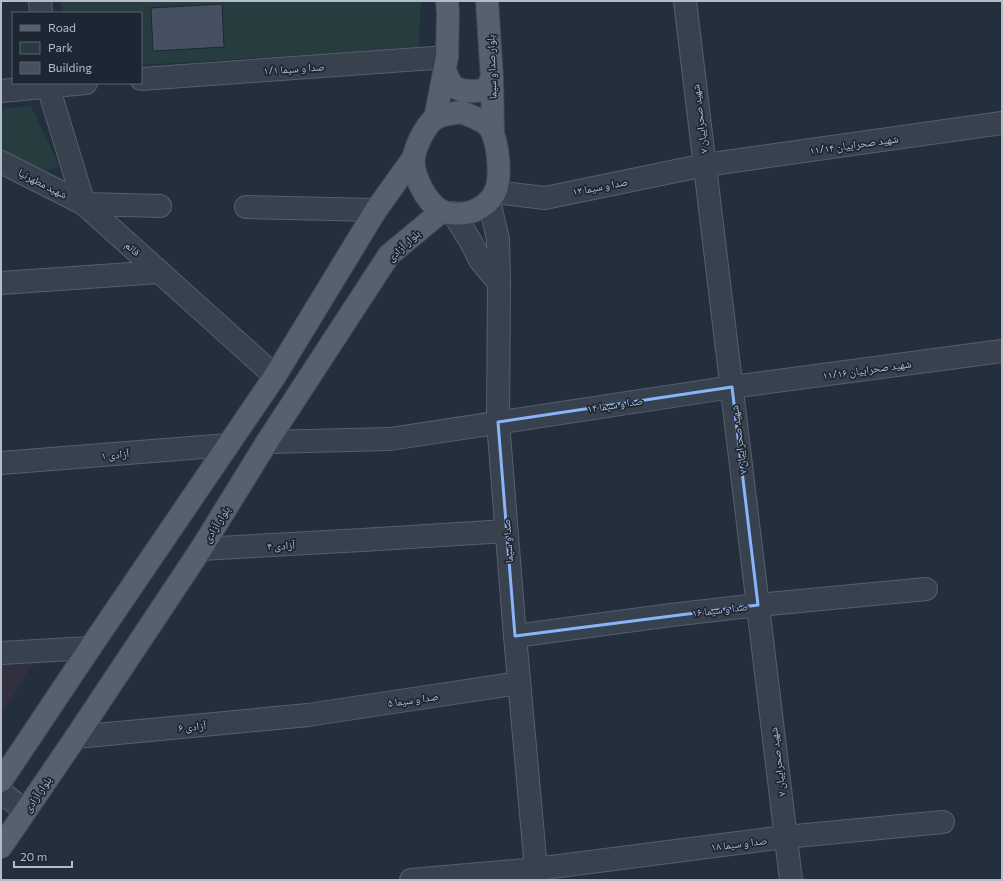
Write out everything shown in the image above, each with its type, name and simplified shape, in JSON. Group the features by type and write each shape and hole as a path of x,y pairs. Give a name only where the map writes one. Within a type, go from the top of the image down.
{"main road":[{"path":"435,119 446,64 448,1"},
{"name":"بلوار صدا و سیما","path":"487,1 492,79 493,133"},
{"path":"446,64 453,86 462,90 472,92 485,90 492,79"},
{"path":"461,112 475,117 487,124 493,133 498,164 498,180 492,196 479,209 460,213 448,212 427,198 414,170 414,157 417,146 425,129 435,119 448,114 461,112"},
{"path":"1,781 275,376 376,210 414,157"},
{"name":"بلوار آزادی","path":"1,847 201,549 267,442 389,255 448,212"}],"street":[{"path":"40,1 41,12"},
{"name":"شهید صحراییان ۷","path":"685,1 791,880"},
{"name":"صدا و سیما ۱/۱","path":"142,79 446,64"},
{"path":"1,90 47,84 84,204 160,206"},
{"name":"شهید صحراییان ۱۱/۱۴","path":"705,165 1002,123"},
{"name":"شهید مطهرنیا","path":"1,162 84,204"},
{"name":"صدا و سیما ۱۲","path":"492,196 545,198 705,165"},
{"name":"صدا و سیما","path":"492,196 498,239 498,422 514,636 536,874"},
{"name":"قائم","path":"84,204 275,376"},
{"path":"246,207 376,210"},
{"path":"448,212 471,242 480,260 499,284"},
{"path":"1,283 160,272"},
{"name":"شهید صحراییان ۱۱/۱۶","path":"732,387 1002,351"},
{"name":"صدا و سیما ۱۴","path":"267,442 390,439 732,387"},
{"name":"آزادی ۱","path":"1,463 228,445"},
{"name":"آزادی ۴","path":"201,549 506,531"},
{"name":"صدا و سیما ۱۶","path":"514,636 758,605 926,589"},
{"path":"1,653 90,648"},
{"name":"صدا و سیما ۵","path":"308,715 519,683"},
{"name":"آزادی ۶","path":"76,737 308,715"},
{"path":"1,792 25,811"},
{"name":"صدا و سیما ۱۸","path":"411,880 536,874 785,837 942,822"}],"highlighted area":[{"path":"732,387 758,605 515,636 498,422"}],"shaded area":[{"path":"35,660 1,715 1,663"}],"green space":[{"path":"61,1 421,1 418,48 142,65 142,12 62,12"},
{"path":"31,106 59,166 45,171 1,149 1,109"}],"building":[{"path":"222,4 224,47 153,51 151,8"}]}
